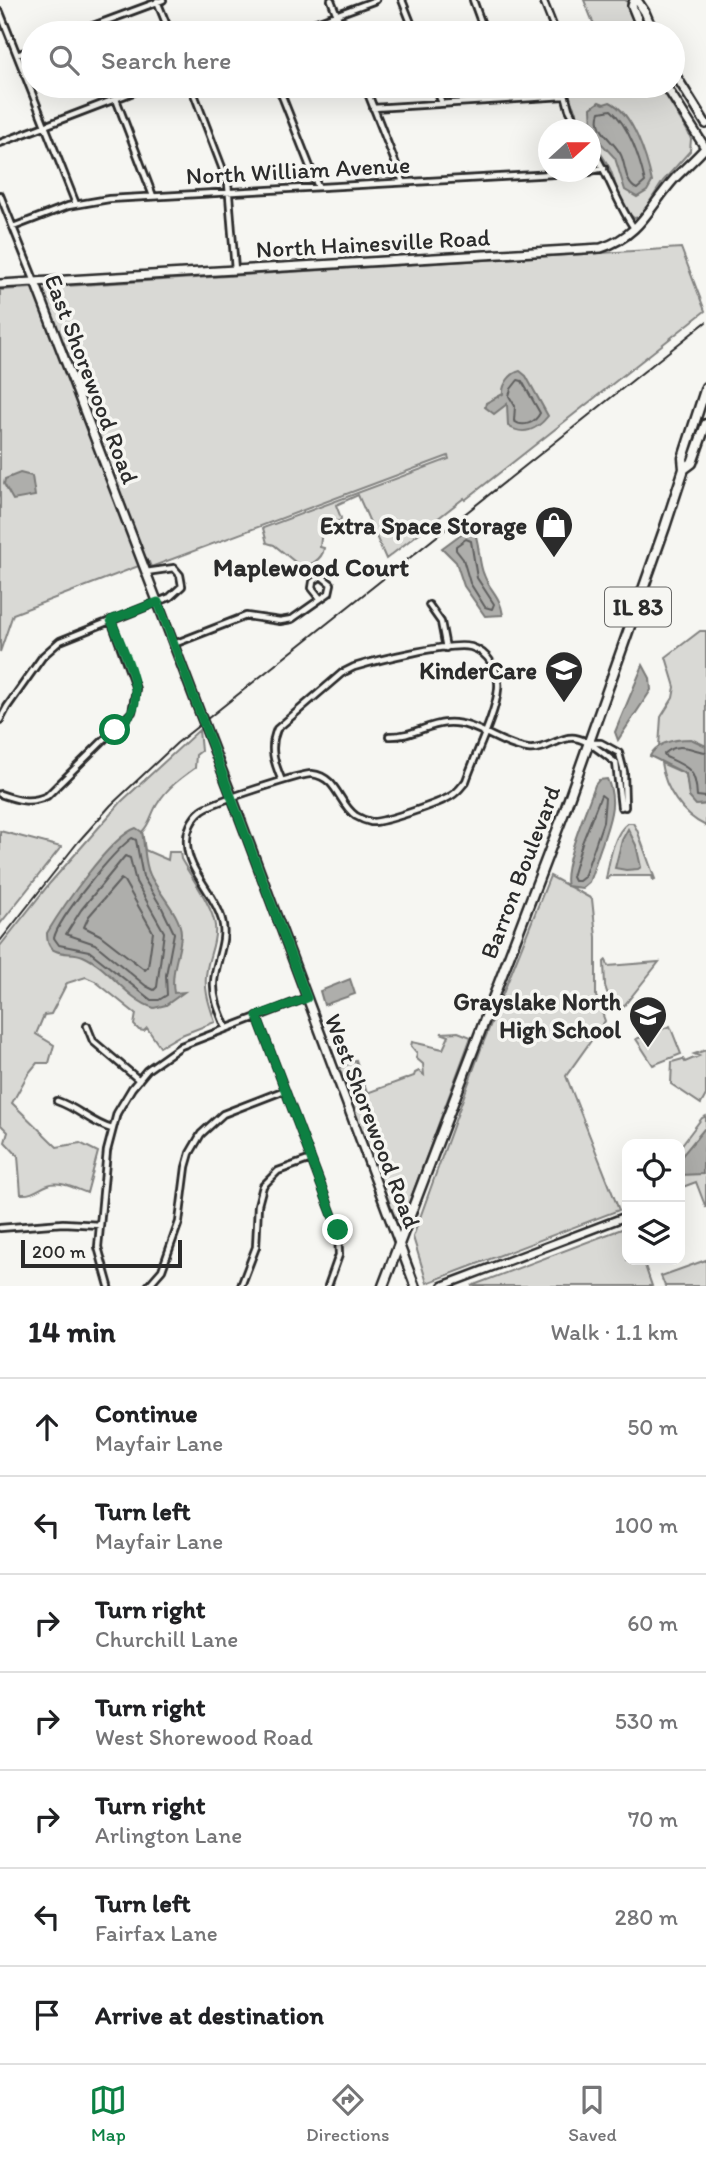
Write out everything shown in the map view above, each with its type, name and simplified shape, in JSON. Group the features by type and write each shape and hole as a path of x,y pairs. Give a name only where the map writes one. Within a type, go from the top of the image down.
{"main road":[{"path":"635,0 632,6 638,21"},
{"path":"635,0 647,21"},
{"path":"685,90 706,124"},
{"path":"674,98 706,148"},
{"name":"North Hainesville Road","path":"0,284 601,248 613,244 642,223 675,179 706,148"},
{"name":"East Shorewood Road","path":"35,282 147,574"},
{"name":"Barron Boulevard","path":"383,1286 562,820 684,469 683,458 706,387"},
{"name":"Barron Boulevard","path":"684,469 692,463 706,424"},
{"name":"West Shorewood Road","path":"147,574 415,1286"}],"street":[{"path":"331,0 339,21"},
{"path":"320,21 376,0"},
{"path":"402,0 410,21"},
{"path":"473,0 481,21"},
{"path":"543,0 551,21"},
{"path":"106,21 159,1 166,21"},
{"path":"0,12 21,65"},
{"path":"17,55 21,54"},
{"path":"35,98 76,204"},
{"path":"196,98 222,163 229,191 235,270"},
{"path":"283,98 318,187"},
{"path":"369,98 403,182"},
{"path":"440,98 442,103"},
{"path":"373,108 528,98"},
{"path":"565,98 575,119"},
{"path":"0,143 116,99 153,196"},
{"path":"601,163 620,208 635,229"},
{"name":"North William Avenue","path":"13,227 76,204 108,199 538,174"},
{"name":"East Shorewood Road","path":"0,195 35,282"},
{"path":"0,720 43,656 54,646 68,636 170,597 182,586 180,575 174,568 147,574"},
{"path":"173,645 246,616 280,621 292,619 329,593 332,587 329,581 321,576 313,582 312,588 320,598"},
{"path":"429,605 441,622 446,648"},
{"path":"0,794 32,802 47,796 132,712 136,689 111,620"},
{"path":"226,1028 214,990 223,926 219,910 190,860 186,841 192,822 200,811 211,804 282,781 301,774 325,778 333,785 346,808 368,822 380,822 448,798 466,781 484,733 498,691 495,670 482,652 460,645 368,663 342,673 277,729 272,740 272,750 282,781"},
{"path":"389,736 404,736 448,723 460,724 526,749 546,748 567,738 575,738 588,743 616,764 623,807 624,772 619,753 601,743 588,743"},
{"path":"109,1286 98,1247 107,1150 123,1101 139,1080 169,1052 307,998"},
{"path":"257,1016 339,1238 339,1255 328,1286"},
{"path":"87,1026 93,1041 139,1080"},
{"path":"148,1286 162,1270 179,1222 186,1167 190,1153 201,1134 223,1114 285,1090"},
{"path":"57,1101 73,1106 91,1121 112,1129"},
{"path":"241,1286 256,1247 258,1205 263,1186 278,1171 311,1158"},
{"path":"442,1286 622,1220"},
{"path":"453,1286 622,1220"},
{"path":"0,1228 46,1223 100,1225"}],"shaded area":[{"path":"584,0 626,0 634,21 592,21"},
{"path":"569,98 667,98 691,139 690,151 663,181 640,217 634,218 624,208 610,169 601,155 601,119 580,119"},
{"path":"681,248 705,311 386,559 358,495 336,505 340,521 323,521 320,547 324,548 320,557 295,570 291,567 295,562 274,545 267,543 263,528 449,459 448,456 151,567 149,562 13,614 0,652 0,290"},
{"path":"700,631 706,631 706,746 683,740 659,746 661,717 673,698 675,687 666,657"},
{"path":"199,730 201,751 196,755 195,768 166,793 142,832 145,850 168,860 169,852 180,852 181,859 210,910 215,932 206,983 215,1022 179,1036 160,1047 147,1028 144,1031 139,1030 134,1025 136,1014 95,981 86,977 67,983 51,1014 44,1015 36,1034 54,1045 49,1063 37,1063 12,1103 57,1147 80,1143 98,1152 87,1193 52,1184 32,1193 21,1194 18,1156 5,1142 8,1132 0,1124 0,946 50,883 122,801"},
{"path":"661,763 686,774 689,793 700,805 706,804 706,826 689,815 676,800 666,782"},
{"path":"628,823 633,823 637,830 655,879 653,880 652,876 609,876 606,879 615,841"},
{"path":"0,831 61,847 0,924"},
{"path":"550,876 592,899 596,937 596,996 605,1021 566,1076 619,1210 427,1283 413,1237 482,1046"},
{"path":"606,960 608,966 659,962 618,1010 612,1007 605,986"},
{"path":"670,1026 681,1054 653,1065 636,1039"},
{"path":"458,1032 471,1037 404,1216 397,1219 391,1210 338,1069 356,1060 367,1093 414,1076 419,1071 424,1075 423,1064 416,1058 417,1053 411,1046 412,1042 443,1049 449,1036 441,1033"},
{"path":"706,1050 706,1095 701,1104 671,1084 672,1062 683,1059 685,1062 699,1056 694,1054"},
{"path":"706,1116 706,1208 696,1182 685,1186 685,1140"},
{"path":"622,1229 622,1265 645,1265 652,1286 471,1286"},
{"path":"706,1260 706,1286 665,1286 661,1276"}],"water":[{"path":"599,102 610,102 626,116 632,126 643,149 652,182 647,191 637,197 625,190 615,158 601,143 601,119 592,119 591,108"},
{"path":"520,371 526,376 548,416 539,425 524,431 508,426 507,404 494,414 485,407 486,403 503,394 508,379"},
{"path":"20,473 32,476 35,496 13,500 4,484 5,479"},
{"path":"472,526 477,538 482,569 500,603 503,615 485,616 464,586 456,562 442,548"},
{"path":"643,665 650,678 651,690 618,740 615,732"},
{"path":"691,739 706,746 706,804 696,805 689,797 686,774 650,756 662,744"},
{"path":"607,779 612,796 611,812 589,882 582,888 567,886 571,852 581,821 595,785 599,780"},
{"path":"136,828 142,832 150,875 173,911 181,933 173,985 174,993 184,992 166,1005 154,1008 135,998 93,961 80,955 53,950 47,939 47,933 87,874 113,845"},
{"path":"628,829 636,845 641,867 638,869 615,868 622,840"},
{"path":"350,979 355,994 324,1005 320,991"},
{"path":"706,1129 703,1174 685,1175 685,1152"}],"railway":[{"path":"0,941 78,842 111,805 177,743 706,322"}],"place":[{"name":"Extra Space Storage","path":"554,559"},
{"name":"KinderCare","path":"564,704"},
{"name":"Grayslake North High School","path":"648,1049"}],"district":[{"name":"Maplewood Court","path":"311,567"}],"route":[{"path":"115,730 132,712 136,689 111,620 158,602 307,998 257,1016 338,1230"}]}
